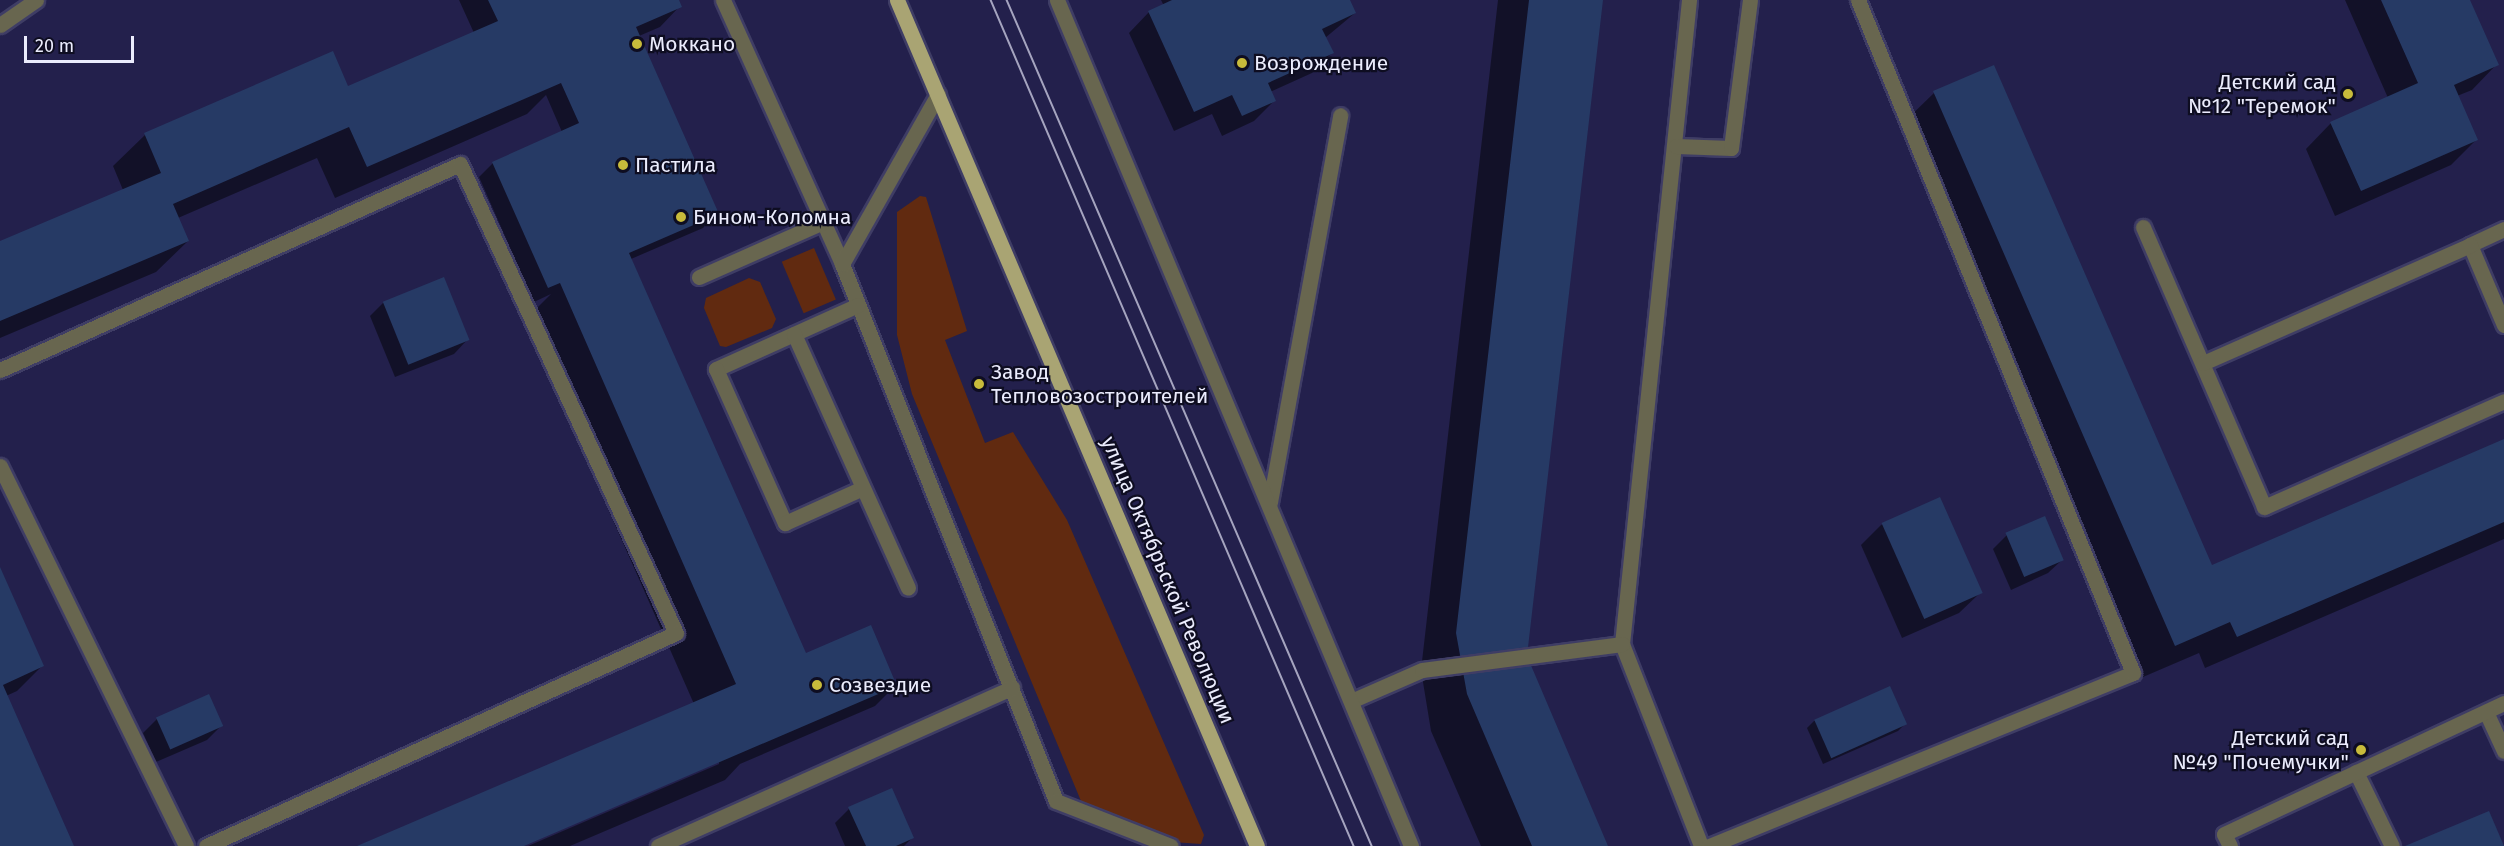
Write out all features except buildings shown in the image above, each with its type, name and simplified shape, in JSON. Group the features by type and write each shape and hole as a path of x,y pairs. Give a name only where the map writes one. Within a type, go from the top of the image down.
{"main road":[{"name":"улица Октябрьской Революции","path":"897,0 1257,846"}],"street":[{"path":"0,26 36,0"},
{"path":"723,0 842,264 1056,801 1171,846"},
{"path":"1057,0 1270,502 1411,846"},
{"path":"1689,0 1676,146 1622,644 1701,846"},
{"path":"1676,146 1731,148 1750,0"},
{"path":"1709,846 2133,673 1858,0"},
{"path":"842,264 938,94"},
{"path":"1270,502 1340,116"},
{"path":"0,370 460,164 676,633 206,846"},
{"path":"699,277 823,222"},
{"path":"2143,227 2264,507 2504,401"},
{"path":"2203,363 2504,229"},
{"path":"2470,245 2504,325"},
{"path":"858,305 716,369 785,523 863,488"},
{"path":"794,334 908,588"},
{"path":"0,466 186,846"},
{"path":"1351,701 1422,670 1622,644"},
{"path":"658,846 1012,688"},
{"path":"2230,846 2224,834 2504,703"},
{"path":"2486,712 2504,751"},
{"path":"2356,772 2392,846"}],"shaded area":[{"path":"920,196 926,197 967,331 945,340 985,443 1013,432 1067,520 1204,835 1201,844 1158,841 1081,801 912,394 897,335 897,212"},
{"path":"814,248 836,300 804,313 782,262"},
{"path":"749,278 760,282 776,319 772,328 726,347 720,346 704,308 706,298"}],"tram line":[{"path":"991,0 1354,846"},
{"path":"1007,0 1372,846"}],"place":[{"name":"Моккано","path":"637,44"},
{"name":"Возрождение","path":"1242,63"},
{"name":"Детский сад №12 \"Теремок\"","path":"2348,94"},
{"name":"Пастила","path":"623,165"},
{"name":"Бином-Коломна","path":"681,217"},
{"name":"Завод Тепловозостроителей","path":"979,384"},
{"name":"Созвездие","path":"817,685"},
{"name":"Детский сад №49 \"Почемучки\"","path":"2361,750"}]}
